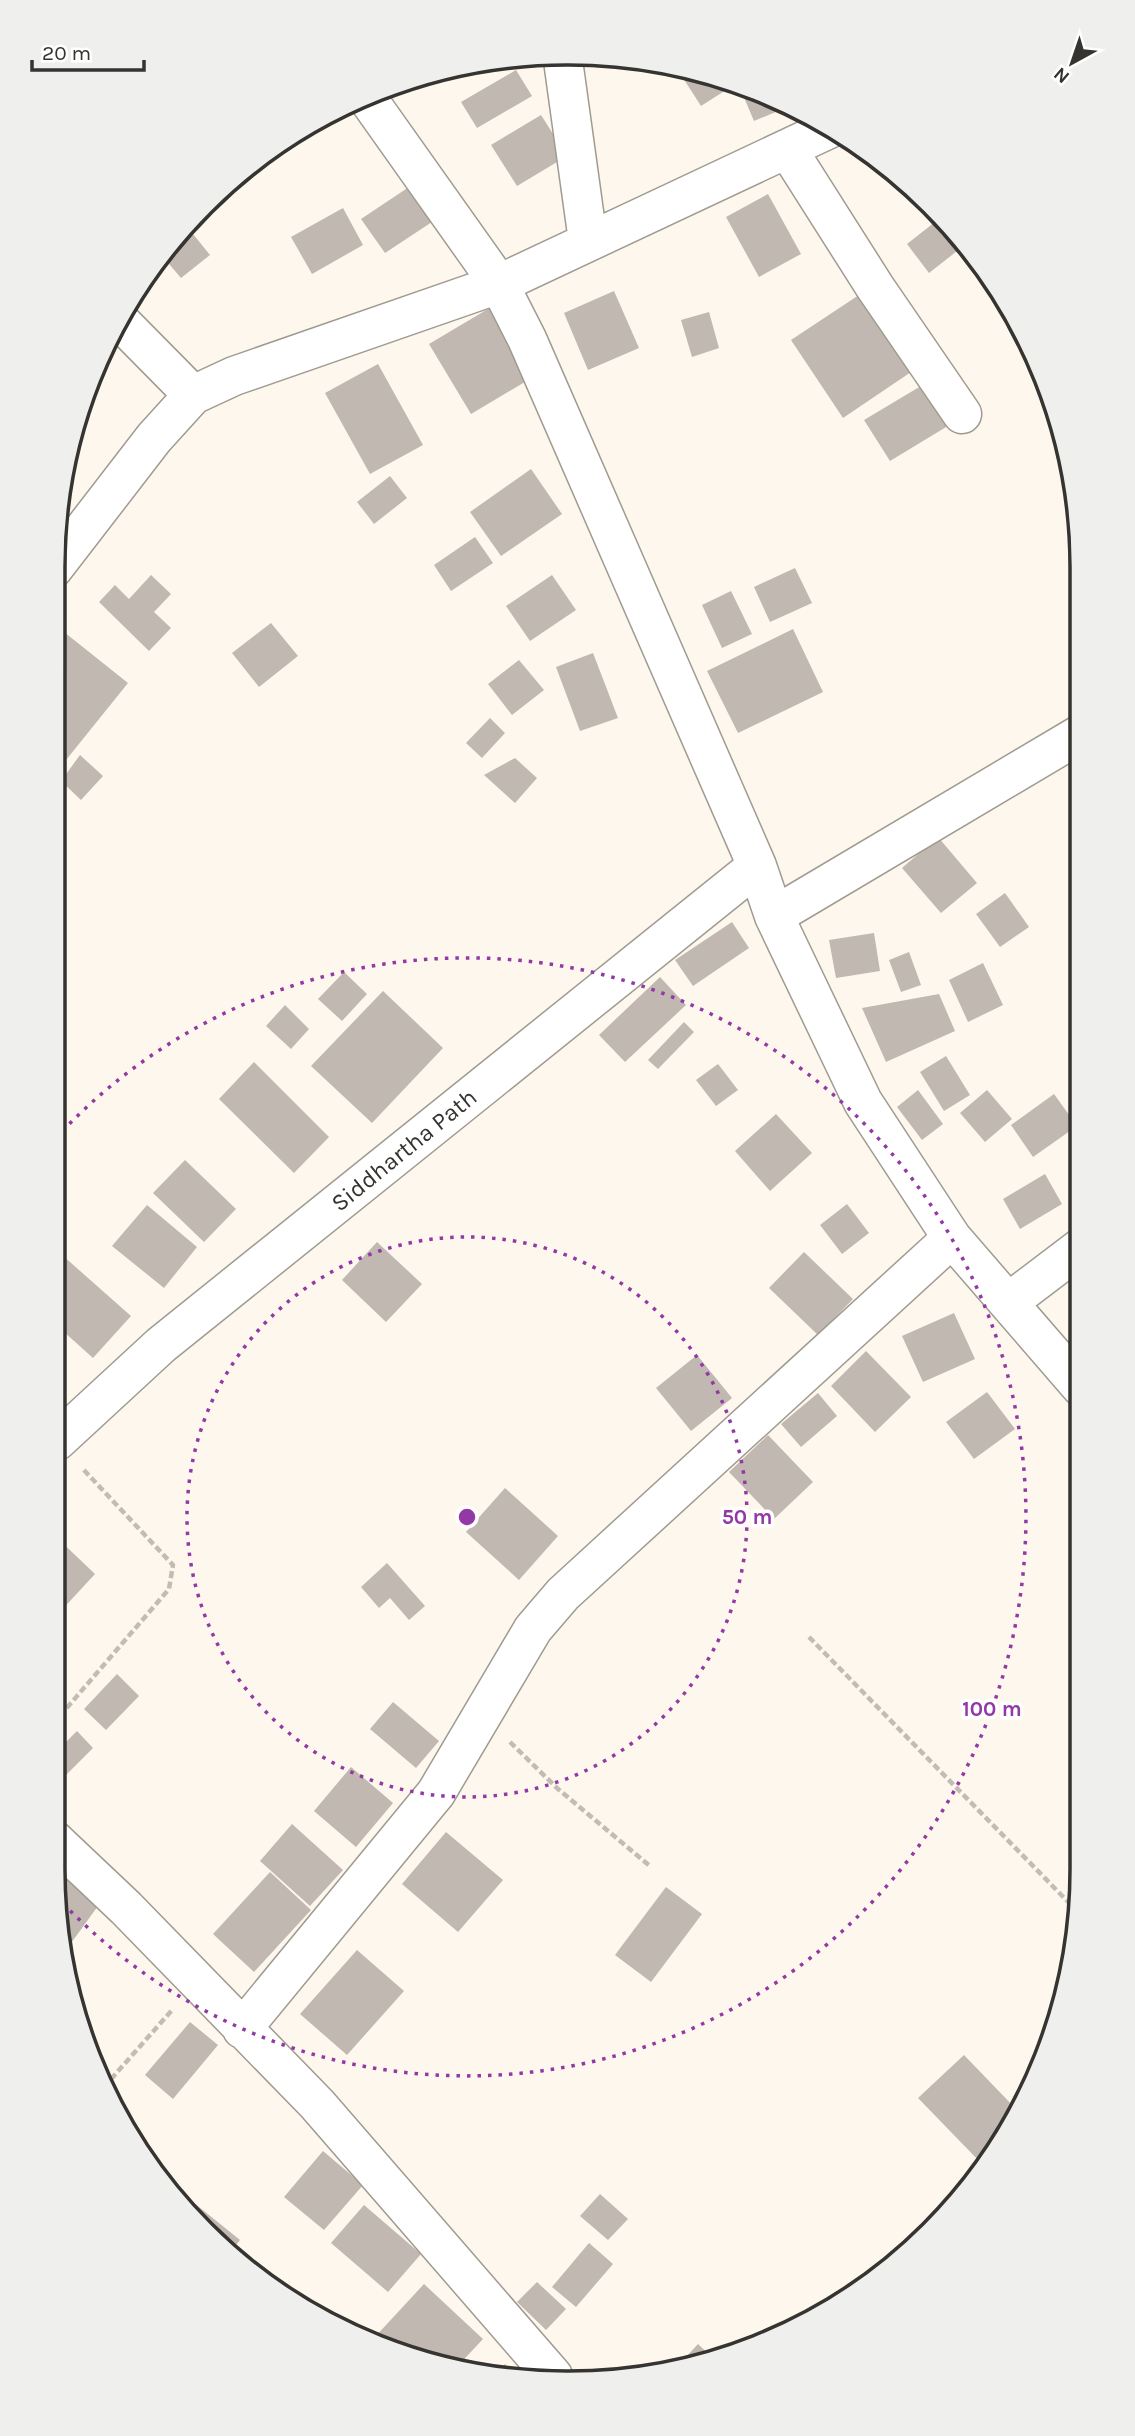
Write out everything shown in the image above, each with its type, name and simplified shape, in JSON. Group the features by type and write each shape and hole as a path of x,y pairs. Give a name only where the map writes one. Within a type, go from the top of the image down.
{"street":[{"path":"564,65 588,241"},
{"path":"372,104 499,284 527,340 757,866 774,916 863,1102 952,1238 1070,1374"},
{"path":"65,552 154,438 193,395 234,376 499,284 821,133"},
{"path":"788,150 875,287 962,414"},
{"path":"126,327 193,395"},
{"path":"774,916 1070,740"},
{"name":"Siddhartha Path","path":"65,1434 161,1345 757,866"},
{"path":"242,2029 436,1793 533,1629 563,1594 952,1238"},
{"path":"1009,1302 1070,1256"},
{"path":"65,1851 126,1908 324,2113 548,2370"}],"path":[{"path":"65,1450 173,1566 169,1589 65,1709"},
{"path":"809,1637 1069,1903"},
{"path":"482,1714 558,1789 651,1867"},
{"path":"111,2079 197,1982"}],"building":[{"path":"516,70 532,96 477,128 461,102"},
{"path":"683,78 726,90 701,106"},
{"path":"744,97 778,111 754,121"},
{"path":"541,115 567,156 517,186 491,145"},
{"path":"415,183 438,218 385,253 361,219"},
{"path":"768,194 801,254 759,277 726,217"},
{"path":"343,208 363,245 312,274 291,237"},
{"path":"933,223 957,251 929,273 907,244"},
{"path":"193,234 210,255 181,278 168,263"},
{"path":"614,291 639,348 588,370 564,313"},
{"path":"862,293 914,370 843,418 791,340"},
{"path":"493,306 535,376 471,414 429,344"},
{"path":"709,312 719,348 692,357 681,320"},
{"path":"378,364 423,445 370,474 325,393"},
{"path":"936,377 961,418 890,461 864,420"},
{"path":"531,469 562,514 501,556 470,512"},
{"path":"390,476 407,498 374,524 357,502"},
{"path":"475,537 493,563 451,591 434,565"},
{"path":"795,568 812,603 770,622 754,587"},
{"path":"151,575 171,594 154,612 171,628 149,651 99,602 115,585 129,599"},
{"path":"552,575 576,610 530,641 506,606"},
{"path":"731,591 752,634 722,648 702,605"},
{"path":"271,623 298,656 259,687 232,653"},
{"path":"793,629 823,692 738,733 707,671"},
{"path":"65,633 128,683 65,759"},
{"path":"593,653 618,718 580,731 556,667"},
{"path":"519,660 544,690 512,715 488,684"},
{"path":"490,718 505,733 482,758 466,743"},
{"path":"80,755 103,776 81,800 65,785 65,776"},
{"path":"515,758 537,778 515,803 484,775"},
{"path":"938,837 977,883 941,913 902,868"},
{"path":"1005,893 1029,927 1000,947 976,914"},
{"path":"732,922 749,948 693,986 675,960"},
{"path":"874,933 880,971 836,978 829,940"},
{"path":"909,952 921,985 901,992 889,960"},
{"path":"983,963 1003,1005 968,1022 949,980"},
{"path":"344,972 367,994 342,1021 318,999"},
{"path":"660,977 686,1005 625,1062 599,1035"},
{"path":"383,991 443,1048 372,1123 311,1066"},
{"path":"939,994 955,1031 886,1062 862,1008"},
{"path":"285,1005 309,1029 291,1049 266,1026"},
{"path":"684,1022 694,1032 658,1069 648,1060"},
{"path":"946,1056 970,1095 944,1111 920,1072"},
{"path":"254,1062 329,1137 294,1173 219,1099"},
{"path":"718,1064 738,1090 716,1106 696,1080"},
{"path":"918,1090 943,1124 922,1140 897,1107"},
{"path":"987,1090 1012,1119 985,1142 960,1113"},
{"path":"1054,1094 1070,1116 1070,1131 1033,1157 1011,1125"},
{"path":"776,1114 812,1153 770,1191 735,1151"},
{"path":"185,1160 236,1209 204,1242 153,1193"},
{"path":"1045,1174 1062,1204 1020,1229 1003,1199"},
{"path":"847,1204 869,1233 842,1254 820,1225"},
{"path":"147,1205 197,1247 164,1288 112,1246"},
{"path":"377,1242 422,1284 386,1322 342,1280"},
{"path":"804,1252 853,1299 818,1335 769,1288"},
{"path":"65,1258 131,1316 93,1358 65,1333"},
{"path":"954,1313 975,1359 923,1382 902,1336"},
{"path":"866,1351 911,1397 875,1432 831,1386"},
{"path":"697,1355 732,1398 691,1431 656,1388"},
{"path":"987,1392 1015,1429 974,1459 946,1422"},
{"path":"818,1393 837,1416 801,1447 781,1424"},
{"path":"768,1435 813,1482 774,1519 729,1472"},
{"path":"505,1488 558,1536 519,1580 466,1532"},
{"path":"65,1545 95,1574 65,1606"},
{"path":"387,1563 425,1606 409,1620 390,1598 379,1608 361,1587"},
{"path":"117,1674 139,1696 106,1730 84,1709"},
{"path":"393,1702 439,1741 416,1768 370,1729"},
{"path":"77,1731 93,1748 65,1776 65,1743"},
{"path":"351,1767 393,1803 356,1847 314,1811"},
{"path":"292,1824 343,1870 310,1906 260,1861"},
{"path":"446,1832 503,1880 458,1932 402,1884"},
{"path":"65,1869 106,1895 70,1944"},
{"path":"270,1872 311,1910 254,1972 213,1934"},
{"path":"666,1887 702,1914 651,1982 615,1955"},
{"path":"357,1950 404,1991 347,2055 300,2014"},
{"path":"190,2022 218,2045 173,2099 145,2075"},
{"path":"964,2055 1011,2104 978,2159 918,2098"},
{"path":"323,2151 363,2185 324,2230 284,2197"},
{"path":"600,2194 628,2219 608,2240 580,2216"},
{"path":"189,2199 240,2240 236,2246"},
{"path":"364,2205 421,2254 388,2292 331,2243"},
{"path":"589,2243 613,2264 576,2307 552,2287"},
{"path":"537,2282 566,2309 546,2330 517,2302"},
{"path":"424,2284 483,2339 463,2360 378,2334"},
{"path":"698,2344 706,2352 698,2354 686,2357"}]}
